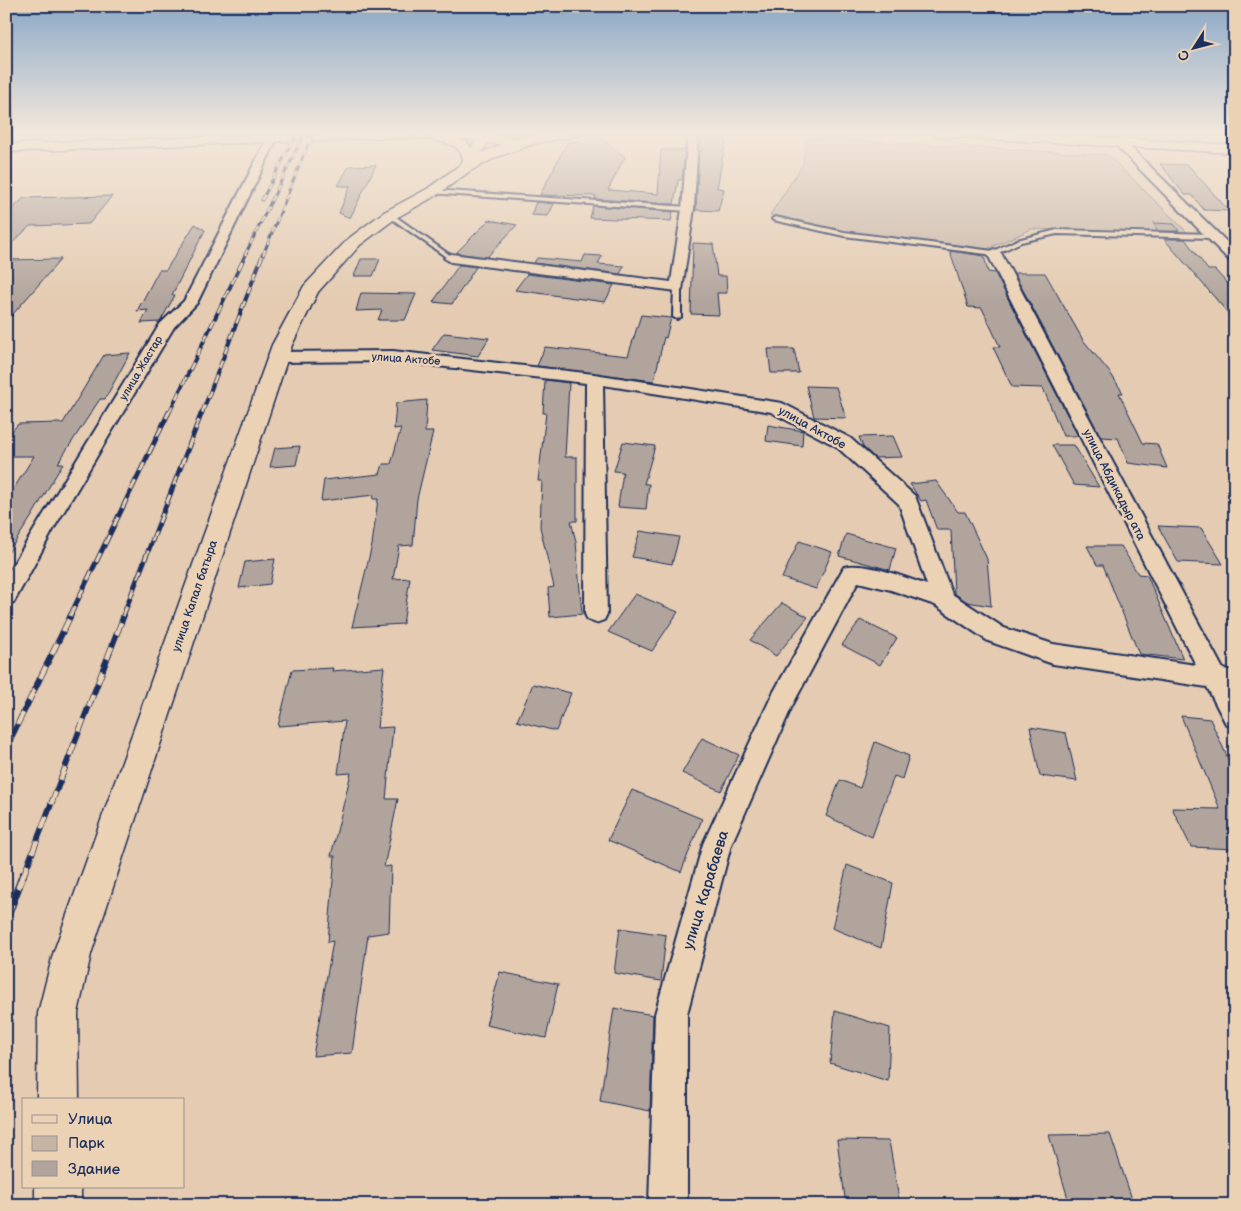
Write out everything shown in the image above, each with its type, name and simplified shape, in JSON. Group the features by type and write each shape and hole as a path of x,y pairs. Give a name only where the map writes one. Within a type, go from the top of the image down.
{"main road":[{"name":"улица Капал батыра","path":"58,1098 58,1013 72,954 277,357 310,290 354,242 390,215 436,189"},
{"path":"58,1188 58,1205"}],"street":[{"name":"улица Жастар","path":"6,596 44,528 168,324 190,303 253,189"},
{"path":"451,258 677,287 689,189"},
{"path":"1166,189 1235,258"},
{"name":"улица Абдикадыр ата","path":"994,253 1225,680 1235,716"},
{"name":"улица Актобе","path":"277,357 393,356 594,379 776,407 843,442 908,501 943,599"},
{"path":"594,379 596,614"},
{"name":"улица Карабаева","path":"668,1205 671,1014 717,844 781,702 852,573 893,582 943,599"},
{"path":"943,599 996,635 1053,654 1128,663 1225,680"}],"lane":[{"path":"432,192 688,209"},
{"path":"390,215 451,258"},
{"path":"775,219 844,234 994,253 1019,241 1057,232 1213,236"},
{"path":"677,287 677,317"}],"green space":[{"path":"787,189 1142,189 1189,234 1032,229 987,249 830,230 770,215"}],"building":[{"path":"349,189 364,189 350,218 339,213"},
{"path":"543,189 609,189 608,190 658,194 658,189 677,189 674,204 595,199 596,196 540,195"},
{"path":"697,189 724,189 718,211 696,210"},
{"path":"1180,189 1209,189 1229,211 1204,210 1192,195 1185,195"},
{"path":"112,196 89,224 30,226 6,249 6,215 24,198"},
{"path":"536,202 554,204 548,216 531,215"},
{"path":"593,206 673,212 671,221 590,218"},
{"path":"489,220 517,225 487,257 456,253"},
{"path":"1153,223 1174,224 1179,231 1158,231"},
{"path":"195,224 205,230 172,295 175,295 160,322 141,323 148,310 137,311 159,270 166,270"},
{"path":"1164,239 1185,239 1208,270 1215,270 1235,292 1235,321"},
{"path":"693,243 713,244 717,276 726,276 727,293 717,293 719,315 691,314"},
{"path":"950,251 984,256 988,272 995,273 1078,436 1063,436 1043,388 1012,387 993,347 1000,347 982,308 968,307"},
{"path":"585,255 602,256 598,264 624,266 620,274 534,263 537,258 582,262"},
{"path":"61,259 6,322 6,260"},
{"path":"361,259 380,259 373,276 354,276"},
{"path":"459,265 476,267 452,304 433,302"},
{"path":"1014,273 1045,273 1083,340 1111,374 1123,393 1119,393 1143,443 1157,444 1167,468 1128,463 1118,438 1101,437"},
{"path":"527,274 614,285 605,302 515,290"},
{"path":"361,293 416,294 405,320 378,320 382,310 356,311"},
{"path":"641,315 671,318 666,338 664,337 654,381 537,366 545,347 628,356"},
{"path":"444,333 489,338 478,356 432,350"},
{"path":"768,349 794,349 799,373 771,373"},
{"path":"130,353 105,399 100,399 58,463 63,463 6,556 6,501 34,456 6,456 6,439 18,424 63,423 104,355"},
{"path":"545,380 569,383 565,457 577,457 577,521 571,521 576,542 582,614 550,617 548,588 554,587 540,527 542,481 538,481 546,413 543,413"},
{"path":"806,386 836,387 846,418 814,417"},
{"path":"427,400 425,432 433,432 417,499 413,545 399,546 393,579 410,578 403,624 352,627 372,545 378,499 373,499 374,495 321,501 324,480 380,474 383,464 391,464 401,428 394,429 396,403"},
{"path":"768,425 803,431 802,446 766,441"},
{"path":"893,436 902,457 875,458 863,447 859,437"},
{"path":"623,442 655,446 644,484 649,484 646,509 618,507 623,472 614,471"},
{"path":"1052,445 1074,445 1099,487 1074,485"},
{"path":"300,446 296,465 270,467 275,448"},
{"path":"936,481 958,512 965,512 987,559 991,606 967,602 954,593 951,530 937,530 926,500 921,501 910,484"},
{"path":"1158,526 1201,528 1223,564 1178,562"},
{"path":"640,531 679,537 672,564 632,557"},
{"path":"846,534 896,548 890,570 839,556"},
{"path":"799,541 832,552 816,589 782,578"},
{"path":"1087,546 1121,546 1138,574 1147,575 1183,659 1139,654 1103,565 1097,565"},
{"path":"275,559 270,584 239,588 245,562"},
{"path":"635,594 678,612 652,651 608,632"},
{"path":"782,603 808,617 776,656 750,640"},
{"path":"860,620 897,638 880,665 842,645"},
{"path":"384,667 377,728 393,727 386,799 398,799 384,867 391,866 389,932 368,935 352,1053 313,1056 333,941 328,942 335,856 331,856 351,773 338,774 345,721 278,726 292,670 333,668 332,671"},
{"path":"533,684 571,693 556,731 517,721"},
{"path":"1181,716 1210,719 1235,774 1235,849 1191,847 1172,808 1220,809"},
{"path":"1030,727 1066,733 1077,781 1040,776"},
{"path":"702,738 739,755 721,791 682,773"},
{"path":"875,742 909,756 902,779 894,776 872,837 826,816 840,780 860,788"},
{"path":"632,790 702,819 681,872 608,840"},
{"path":"847,865 893,883 881,948 832,928"},
{"path":"620,928 666,935 661,981 614,973"},
{"path":"500,972 558,984 546,1038 486,1025"},
{"path":"614,1008 653,1015 650,1111 600,1101"},
{"path":"835,1011 890,1028 888,1081 830,1063"},
{"path":"1110,1134 1134,1205 1070,1205 1049,1135"},
{"path":"837,1140 889,1141 900,1205 846,1205"}],"railway":[{"path":"262,200 268,189"},
{"path":"245,255 277,189"},
{"path":"263,255 290,189"},
{"path":"169,413 246,254"},
{"path":"202,413 263,254"},
{"path":"70,616 169,412"},
{"path":"123,616 202,412"},
{"path":"6,748 71,615"},
{"path":"23,877 124,615"},
{"path":"6,920 23,875"}]}
